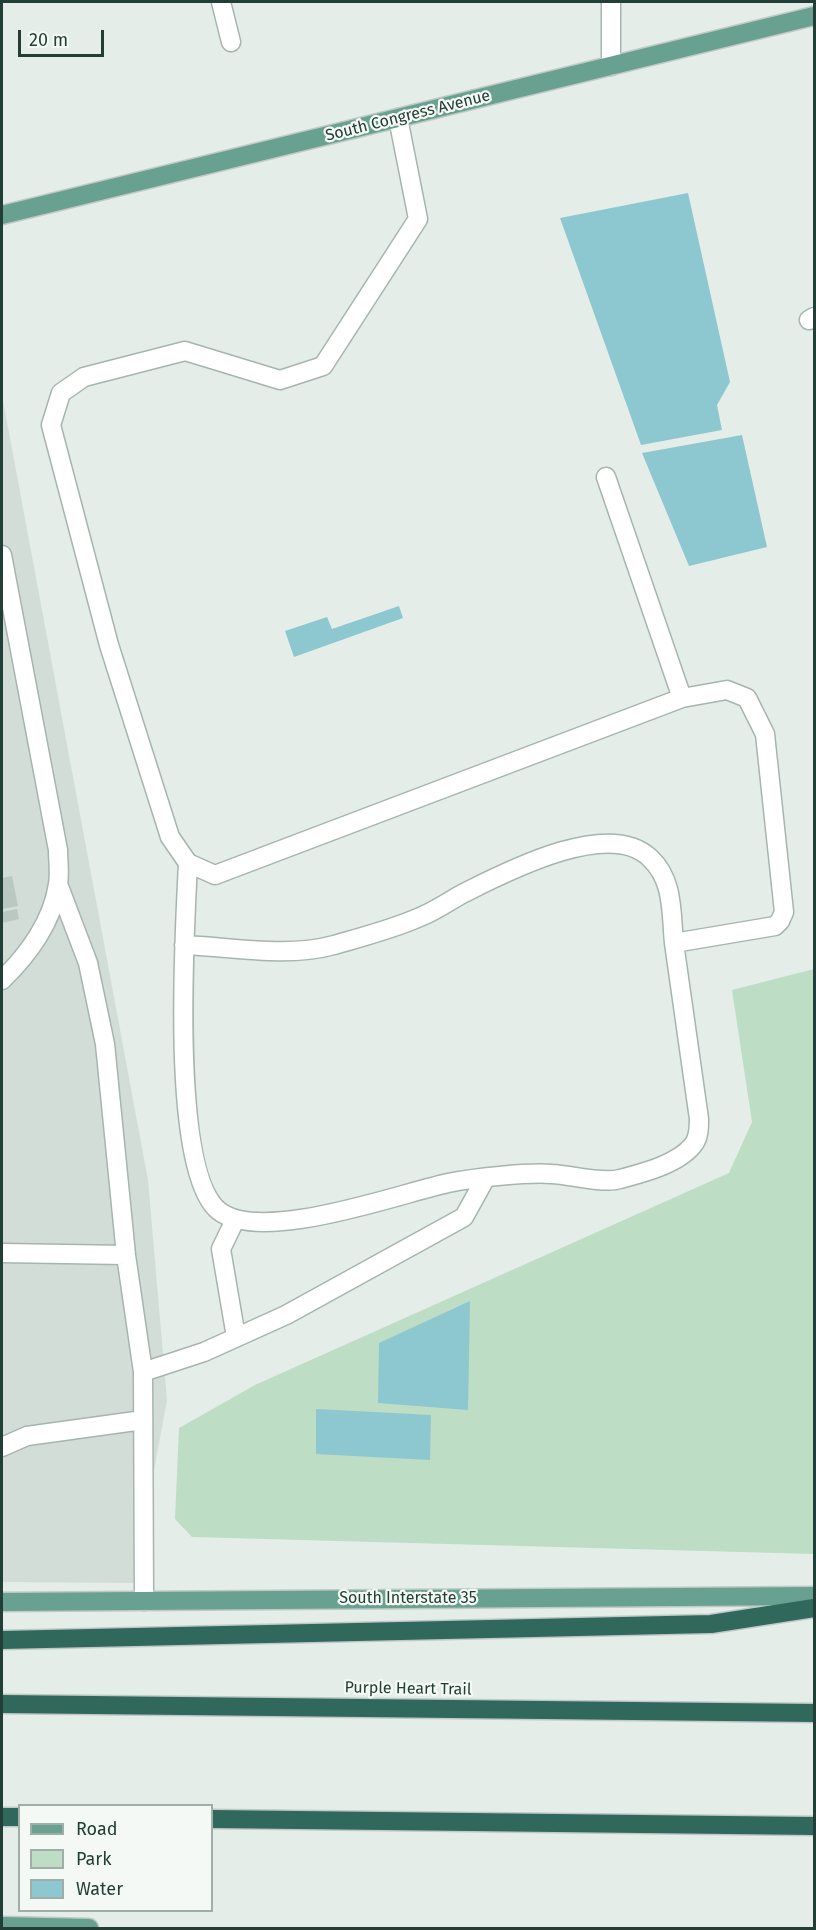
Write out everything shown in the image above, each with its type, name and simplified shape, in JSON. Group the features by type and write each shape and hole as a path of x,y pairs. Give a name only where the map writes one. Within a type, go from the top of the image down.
{"highway":[{"path":"2,1640 711,1624 814,1608"},
{"name":"Purple Heart Trail","path":"2,1704 814,1713"},
{"path":"2,1817 18,1817"},
{"path":"213,1819 814,1826"}],"main road":[{"name":"South Congress Avenue","path":"2,215 814,16"},
{"name":"South Interstate 35","path":"2,1602 814,1596"},
{"path":"2,1926 89,1929"}],"lane":[{"path":"220,2 231,42"},
{"path":"611,2 611,66"},
{"path":"398,118 418,219 322,366 280,380 185,351 84,377 61,393 51,426 113,657 170,837 188,863 214,875 682,698 727,690 747,698 765,734 784,912 775,926 674,943"},
{"path":"606,477 682,698"},
{"path":"2,555 58,850 58,884 47,918 27,956 2,980"},
{"path":"184,945 293,951 330,946 421,917 463,893 520,867 581,846 618,844 637,848 662,871 669,886 674,943 699,1119 694,1144 674,1160 617,1180 550,1173 485,1179 450,1183 336,1214 257,1222 236,1220 217,1209 199,1177 190,1140 181,1010 184,945 188,863"},
{"path":"58,884 88,963 105,1044 126,1255 143,1372 144,1601"},
{"path":"143,1372 204,1352 286,1315 464,1216 485,1179"},
{"path":"236,1220 221,1249 237,1337"},
{"path":"2,1253 126,1255"},
{"path":"2,1447 27,1436 143,1420"}],"shaded area":[{"path":"2,395 148,1180 167,1400 133,1583 2,1582"}],"green space":[{"path":"814,969 814,1554 192,1537 175,1519 179,1428 255,1385 729,1173 752,1122 732,990"}],"water":[{"path":"688,193 730,382 717,405 722,430 641,445 560,218"},
{"path":"742,435 767,547 689,566 642,453"},
{"path":"399,606 403,618 294,657 285,631 327,617 332,629"},
{"path":"470,1301 468,1410 378,1403 379,1343"},
{"path":"316,1409 431,1415 430,1460 316,1454"}],"building":[{"path":"12,876 18,906 2,909 2,878"},
{"path":"17,909 19,919 2,923 2,912"}]}
